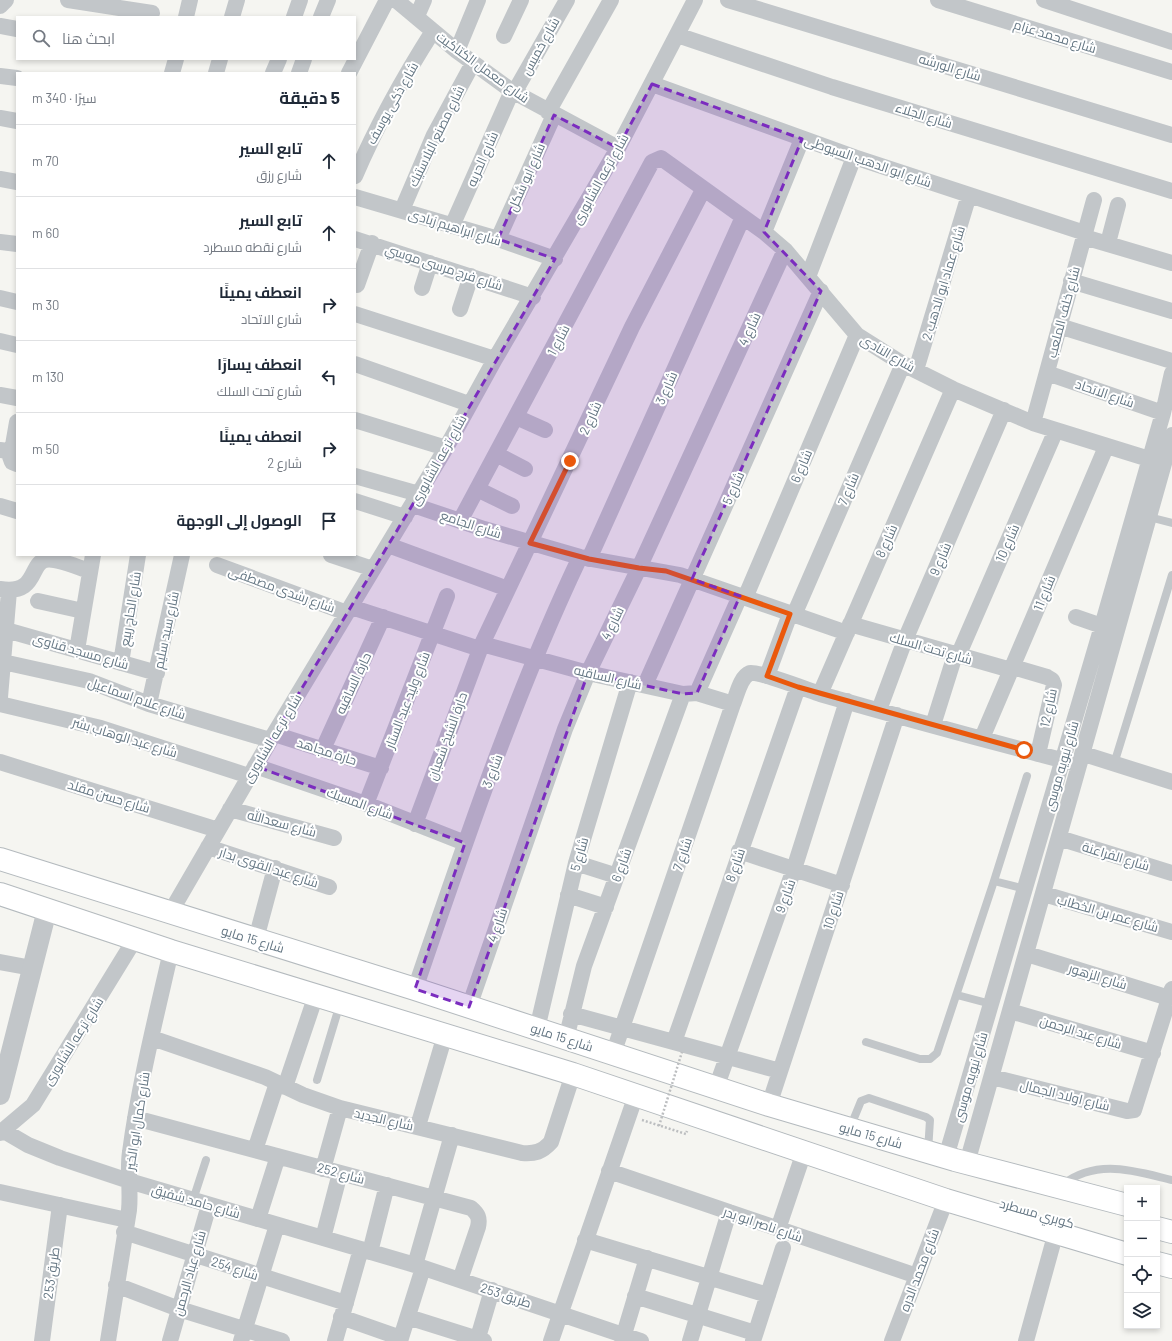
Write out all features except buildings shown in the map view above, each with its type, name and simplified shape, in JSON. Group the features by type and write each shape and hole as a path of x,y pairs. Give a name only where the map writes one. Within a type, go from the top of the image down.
{"main road":[{"name":"شارع 15 مايو","path":"0,859 415,989 769,1105 949,1158 1049,1199 1124,1205"},
{"path":"0,894 135,939 573,1074 946,1200 1124,1253"},
{"name":"كوبري مسطرد","path":"946,1200 954,1195 968,1194 1049,1199 1124,1218"},
{"name":"كوبري مسطرد","path":"1049,1199 1124,1237"},
{"path":"1160,1214 1172,1217"},
{"path":"1160,1229 1172,1232"},
{"path":"1160,1249 1172,1252"},
{"path":"1160,1264 1172,1267"}],"street":[{"path":"0,6 6,0"},
{"path":"68,0 152,13"},
{"path":"186,16 190,0"},
{"path":"232,16 237,0"},
{"path":"294,16 300,0"},
{"path":"321,16 328,0"},
{"path":"417,16 424,0"},
{"path":"457,51 478,0"},
{"path":"504,36 521,0"},
{"name":"شارع خميس","path":"513,92 567,0"},
{"name":"شارع ابو شكل","path":"498,240 551,114 611,0"},
{"name":"شارع ترعه الشابورى","path":"170,913 272,737 446,448 494,359 532,297 618,148 695,0"},
{"name":"شارع الورشه","path":"728,0 1172,135"},
{"name":"شارع محمد عزام","path":"938,0 1172,72"},
{"path":"1044,0 1076,5 1172,42"},
{"path":"350,72 396,1"},
{"name":"شارع معمل الكتاكيت","path":"396,1 417,16 457,51 513,92 551,114 618,148"},
{"path":"0,26 16,29"},
{"name":"شارع ذكى يوسف","path":"356,174 371,138 400,83 433,31"},
{"name":"شارع الجلاء","path":"677,35 832,87 1172,191"},
{"path":"172,72 176,60"},
{"path":"216,72 220,60"},
{"path":"273,72 278,60"},
{"path":"299,72 304,60"},
{"name":"شارع مصنع البلاستيك","path":"402,210 434,135 473,63"},
{"path":"0,76 16,78"},
{"name":"شارع ابو الدهب السيوطى","path":"652,84 854,157 969,195 1108,244 1172,263"},
{"name":"شارع الحريه","path":"452,226 513,92"},
{"path":"0,118 16,121"},
{"path":"764,232 802,139"},
{"path":"808,277 854,157"},
{"name":"شارع النادى","path":"656,159 661,158 703,190 764,232 785,250 821,291 856,335 910,367 953,389 1034,423 1106,447 1149,459"},
{"name":"شارع 1","path":"460,521 652,162 656,159"},
{"path":"0,179 16,182"},
{"name":"شارع 2","path":"481,646 632,327 703,190"},
{"name":"شارع عماد ابو الدهب 2","path":"910,367 969,195"},
{"name":"شارع ابراهيم زبادى","path":"356,197 402,210 554,259"},
{"name":"شارع خلف الملعب","path":"1034,423 1094,200"},
{"path":"1108,244 1118,205"},
{"name":"شارع 3","path":"415,989 465,843 535,658 585,558 743,217"},
{"name":"شارع فرج مرسى موسي","path":"356,239 372,243 532,297"},
{"path":"0,242 16,244"},
{"path":"357,284 372,243"},
{"name":"شارع 4","path":"469,1007 565,729 588,673 639,568 785,250"},
{"path":"422,288 430,263"},
{"path":"460,309 471,276"},
{"path":"1072,281 1172,311"},
{"name":"شارع 5","path":"537,1029 576,863 638,684 692,579 821,291"},
{"path":"0,298 16,302"},
{"path":"356,314 494,359"},
{"path":"1059,326 1172,362"},
{"name":"شارع 6","path":"566,1039 584,966 617,876 690,693 742,597 856,335"},
{"path":"0,341 16,345"},
{"path":"356,364 469,404"},
{"name":"شارع 7","path":"792,615 910,367"},
{"name":"شارع الاتحاد","path":"1047,373 1163,412"},
{"name":"شارع نبويه موسى","path":"949,1158 991,1004 1163,412 1172,373"},
{"name":"شارع 8","path":"820,694 953,389"},
{"path":"0,395 16,398"},
{"name":"شارع 9","path":"879,710 905,640 1004,410"},
{"path":"516,417 545,430"},
{"path":"356,420 446,448"},
{"path":"8,455 12,448 16,427"},
{"name":"شارع 10","path":"932,725 956,656 1056,430"},
{"name":"شارع نبويه موسى","path":"949,1158 992,1076 1172,435"},
{"name":"شارع 11","path":"982,738 1106,447"},
{"path":"496,454 526,469"},
{"path":"356,477 412,505"},
{"path":"477,489 512,506"},
{"path":"356,502 412,505"},
{"name":"شارع الجامع","path":"412,505 530,543"},
{"path":"0,506 16,511"},
{"name":"شارع تحت السلك","path":"530,543 585,558 639,568 666,571 792,615 905,640 956,656 1012,669"},
{"path":"388,545 508,589"},
{"path":"77,650 93,556"},
{"name":"شارع الحاج ربيع","path":"121,663 138,556"},
{"name":"شارع سيد سليم","path":"149,704 182,556"},
{"path":"334,556 373,569"},
{"path":"0,697 2,654 6,630 4,590 23,586 31,581 38,565 44,560 54,560 90,571"},
{"name":"شارع رشدى مصطفى","path":"217,564 349,610"},
{"name":"شارع وليد عبد الستار","path":"366,804 447,596"},
{"path":"38,602 83,611"},
{"name":"شارع الساقيه","path":"349,610 383,617 432,633 535,658 588,673 690,693 733,704"},
{"path":"767,676 792,615"},
{"name":"حارة الساقيه","path":"323,749 383,617"},
{"path":"1076,617 1102,626"},
{"name":"شارع مسجد قناوى","path":"6,630 157,673"},
{"name":"حارة الشيخ شعبان","path":"415,824 481,646"},
{"name":"شارع علام اسماعيل","path":"2,654 89,681 149,704 272,737"},
{"name":"شارع 12","path":"1012,669 1047,678 1052,680 1054,685 1038,754"},
{"name":"شارع 7","path":"613,1054 733,704 745,677 751,673 767,676 847,702 1038,754 1062,760 1082,759 1114,764 1172,782"},
{"name":"شارع 8","path":"678,1047 739,851 798,687"},
{"name":"شارع 9","path":"716,1088 794,869 847,702"},
{"name":"شارع عبد الوهاب بشر","path":"0,704 101,728 252,771"},
{"name":"شارع 10","path":"769,1105 897,715"},
{"name":"حارة مجاهد","path":"272,737 323,749 380,768"},
{"name":"شارع حسن مقلد","path":"0,762 218,830"},
{"name":"شارع المسبك","path":"252,771 366,804 465,843"},
{"name":"شارع سعدالله","path":"230,809 334,838"},
{"name":"شارع الفراعنة","path":"1059,838 1172,873"},
{"name":"شارع عبد القوى بدار","path":"208,847 330,887"},
{"path":"739,851 842,885"},
{"path":"576,863 617,876"},
{"path":"256,939 275,868"},
{"name":"شارع عمر بن الخطاب","path":"1044,894 1172,932"},
{"path":"568,895 606,907"},
{"path":"0,1095 6,1050 32,968 47,910"},
{"name":"شارع ترعه الشابورى","path":"2,1132 33,1104 135,939"},
{"name":"شارع كمال ابو الخير","path":"108,1341 130,1193 128,1168 135,1118 171,950"},
{"name":"شارع الزهور","path":"1027,954 1171,993"},
{"path":"0,962 32,968"},
{"path":"1152,1053 1171,993"},
{"path":"255,1150 316,995"},
{"name":"شارع عبد الرحمن","path":"1010,1011 1152,1053"},
{"path":"572,1014 678,1047 780,1071"},
{"path":"418,1126 445,1035"},
{"name":"شارع الجديد","path":"152,1038 265,1077 281,1085 340,1108 379,1119 418,1126 522,1153 533,1154 543,1150 551,1142 573,1074"},
{"name":"شارع اولاد الجمال","path":"992,1076 1127,1111 1134,1110 1152,1053"},
{"path":"551,1341 636,1095"},
{"path":"323,1169 340,1108"},
{"name":"شارع 252","path":"135,1118 471,1208 477,1213 479,1220 460,1280"},
{"name":"شارع حامد شفيق","path":"2,1132 28,1145 60,1158 129,1181 365,1250"},
{"path":"400,1339 408,1318 434,1198 452,1135"},
{"path":"778,1229 804,1152"},
{"path":"258,1219 278,1156"},
{"name":"شارع ناصر ابو بدر","path":"609,1171 917,1276"},
{"path":"323,1238 340,1173"},
{"path":"335,1341 344,1310 387,1186"},
{"name":"شارع 254","path":"0,1192 60,1205 126,1226 194,1255 261,1276 344,1310 400,1339"},
{"name":"شارع محمد الدره","path":"892,1341 946,1200"},
{"name":"طريق 253","path":"42,1341 60,1205"},
{"name":"شارع عباد الرحمن","path":"170,1341 209,1205"},
{"path":"690,1341 729,1212"},
{"path":"243,1335 277,1225"},
{"path":"1026,1341 1056,1232"},
{"path":"585,1240 768,1295"},
{"path":"635,1296 698,1316 754,1337 783,1248"},
{"name":"طريق 253","path":"365,1250 560,1313 623,1338 641,1341"},
{"path":"623,1338 647,1258"},
{"path":"116,1285 179,1308 243,1335 282,1341"},
{"path":"408,1318 480,1340 492,1290"}],"lane":[{"path":"1149,517 1172,523"},
{"path":"1114,764 1172,575"},
{"path":"866,1042 920,1059 930,1059 940,1049 1027,776"},
{"path":"994,881 1025,889"},
{"path":"957,995 991,1004"},
{"path":"317,1080 340,1003"},
{"path":"850,1129 861,1101 869,1098 926,1117 930,1120 949,1158"},
{"path":"193,1200 206,1160"},
{"path":"1049,1199 1082,1173 1103,1168 1125,1169 1172,1180"}],"path":[{"path":"659,1126 678,1047"},
{"path":"645,1121 686,1134"}],"highlighted area":[{"path":"652,84 802,139 764,232 821,291 692,579 740,596 697,693 683,694 588,673 469,1007 415,989 465,843 255,766 419,494 555,259 498,239 554,115 618,148"}],"route":[{"path":"570,461 530,543 589,559 666,571 790,614 767,676 847,702 1024,750"}]}
